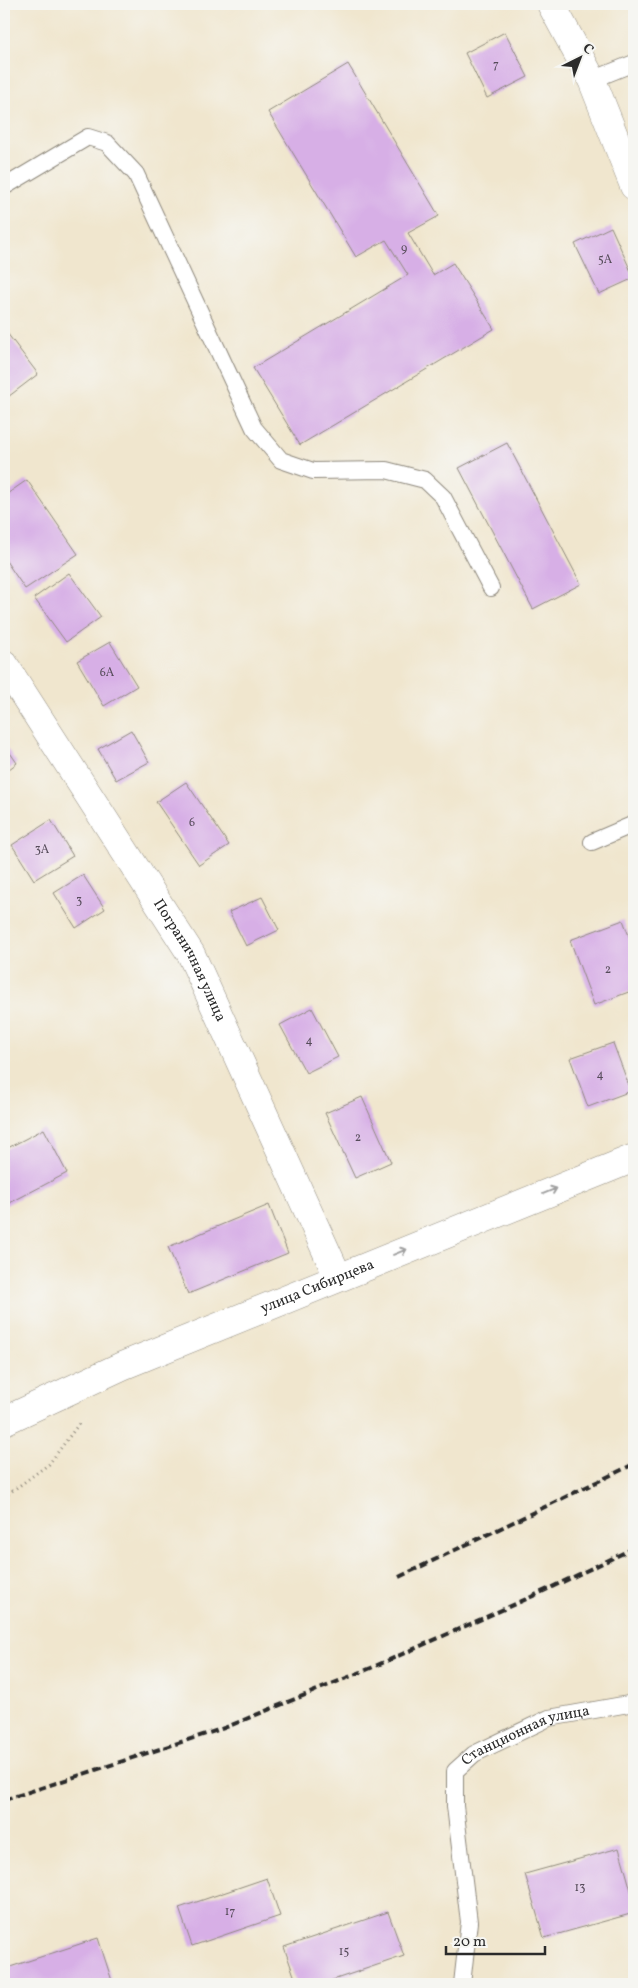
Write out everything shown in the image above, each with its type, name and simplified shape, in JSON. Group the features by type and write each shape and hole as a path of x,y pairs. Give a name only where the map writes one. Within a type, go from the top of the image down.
{"street":[{"path":"551,4 592,80 634,186"},
{"name":"Пограничная улица","path":"4,664 191,954 338,1277"},
{"name":"улица Сибирцева","path":"4,1421 122,1366 634,1158"}],"lane":[{"path":"592,80 634,63"},
{"path":"4,187 88,137 107,143 136,174 254,428 281,460 313,471 386,470 425,480 443,497 491,588"},
{"path":"592,842 634,824"},
{"name":"Станционная улица","path":"462,1984 469,1922 455,1806 455,1771 474,1754 549,1718 634,1703"}],"path":[{"path":"4,1497 48,1464 82,1419"}],"building":[{"path":"505,32 528,77 487,98 465,53"},
{"path":"348,64 439,216 408,233 433,275 453,263 494,329 300,445 253,368 408,275 386,240 356,257 268,112"},
{"path":"611,227 634,278 599,294 575,244"},
{"path":"4,329 38,374 4,400"},
{"path":"507,443 581,584 533,609 459,468"},
{"path":"27,480 78,554 25,589 4,558 4,496"},
{"path":"69,573 101,617 66,642 34,598"},
{"path":"110,642 137,686 104,706 77,661"},
{"path":"131,730 149,762 116,780 98,749"},
{"path":"4,744 17,763 4,773"},
{"path":"186,782 229,845 199,865 156,802"},
{"path":"51,820 73,856 34,880 12,845"},
{"path":"83,875 105,909 76,928 54,893"},
{"path":"262,897 279,930 246,946 229,912"},
{"path":"623,920 634,949 634,990 594,1005 570,940"},
{"path":"312,1008 338,1057 306,1073 280,1025"},
{"path":"613,1043 631,1091 588,1107 570,1058"},
{"path":"362,1097 391,1162 355,1178 325,1113"},
{"path":"44,1129 67,1173 4,1206 4,1150"},
{"path":"269,1205 288,1253 188,1294 168,1247"},
{"path":"619,1848 634,1901 634,1913 544,1938 525,1874"},
{"path":"267,1878 280,1916 192,1946 179,1908"},
{"path":"388,1912 404,1956 321,1984 297,1984 284,1947"},
{"path":"98,1938 113,1984 4,1984 4,1969"}],"railway":[{"path":"399,1577 634,1464"},
{"path":"4,1800 224,1728 371,1668 531,1597 634,1548"}]}
